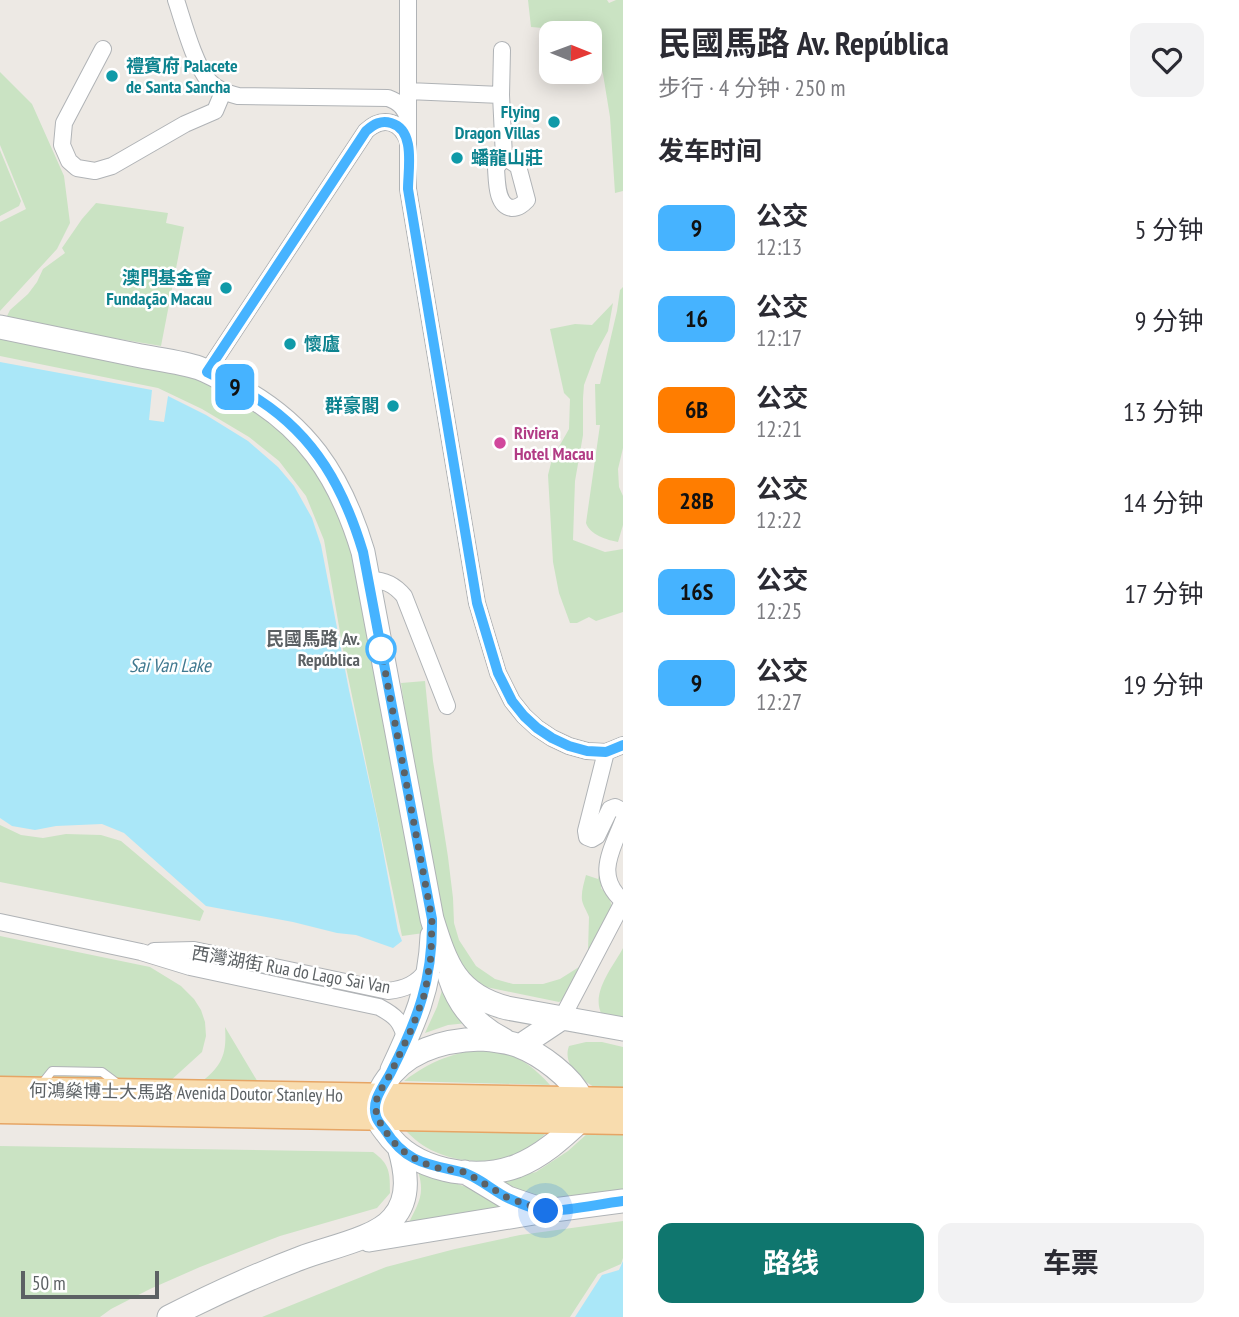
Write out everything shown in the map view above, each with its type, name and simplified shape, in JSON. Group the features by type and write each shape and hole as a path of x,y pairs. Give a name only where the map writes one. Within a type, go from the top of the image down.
{"main road":[{"name":"何鴻燊博士大馬路 Avenida Doutor Stanley Ho","path":"0,1090 381,1096 582,1110 623,1121"},
{"name":"何鴻燊博士大馬路 Avenida Doutor Stanley Ho","path":"0,1110 381,1096"},
{"name":"何鴻燊博士大馬路 Avenida Doutor Stanley Ho","path":"582,1110 623,1101"}],"street":[{"path":"170,0 177,7 184,24"},
{"path":"176,0 201,71 210,83 223,92 238,96 387,99 407,104 501,94"},
{"path":"408,0 408,189 477,603 498,673 512,701 524,716 537,728 569,746 606,752 623,745"},
{"path":"103,49 64,123 62,145 69,161 77,167 95,171 112,166 185,124 215,111 223,92"},
{"path":"502,50 504,157"},
{"path":"346,98 359,103 364,109 367,116 366,131"},
{"path":"207,372 366,131 373,125 393,117 407,104"},
{"path":"380,122 401,128 408,141"},
{"path":"0,327 199,368 243,390 277,413 319,457 341,491 363,552 432,919 435,956 421,1006 381,1096 388,1135 410,1156 438,1168 465,1172 495,1171 516,1166 561,1140 582,1110 570,1083 559,1071 541,1057 486,1030 474,1019 435,956"},
{"path":"368,580 390,583 404,596 447,706"},
{"path":"606,752 586,831 587,837 592,839 597,836 610,808 623,811"},
{"path":"381,1096 412,1056 431,1047 457,1040 481,1039 514,1044 562,1018 623,901 609,884 607,872 608,860 623,821"},
{"name":"西灣湖街 Rua do Lago Sai Van","path":"0,922 141,952 190,967 379,1007 393,1014 402,1026 406,1040"},
{"name":"西灣湖街 Rua do Lago Sai Van","path":"141,952 194,950 388,991 403,989 417,982 435,956"},
{"path":"435,956 450,968 468,989 480,998 500,1006 623,1029"},
{"path":"169,1317 225,1289 302,1257 374,1232 392,1220 399,1210 405,1186 404,1165 398,1147"},
{"path":"465,1172 508,1198 546,1211"},
{"path":"342,1244 623,1201"}],"green space":[{"path":"528,0 607,0 609,3 623,0 623,191 615,193 610,117 602,70 602,21 539,21 539,28 531,27"},
{"path":"0,72 32,104 64,176 70,223 57,249 0,311 0,222 26,209 0,145"},
{"path":"0,150 21,201 19,206 0,216"},
{"path":"96,203 168,213 166,223 184,227 161,346 5,320 10,310 37,282 43,269 65,253 62,248"},
{"path":"623,287 623,448 618,469 619,487 623,496 623,525 618,542 595,534 586,523 600,425 596,425 595,384 600,384 620,290"},
{"path":"613,303 608,331 584,385 583,435 575,481 573,540 605,552 623,549 623,612 596,621 589,617 577,623 570,623 559,593 553,562 548,475 552,459 569,429 570,399 564,393 550,329 575,324 592,325"},
{"path":"0,336 208,373 319,458 361,557 431,932 402,936 346,667 324,540 306,496 279,461 249,437 202,409 158,388 0,356"},
{"path":"425,681 454,923 459,940 476,966 495,979 513,984 543,984 560,979 587,962 567,997 559,1002 486,987 470,976 445,940 424,841 401,683"},
{"path":"0,825 21,835 43,838 66,834 101,835 121,841 204,911 200,921 0,882"},
{"path":"606,854 601,888 609,897 613,910 588,951 589,917 582,900 583,888 586,875 598,879"},
{"path":"0,936 150,967 181,986 201,1010 206,1036 202,1052 169,1082 0,1078"},
{"path":"623,948 623,1021 602,1015 599,998 604,980"},
{"path":"443,987 467,1023 448,1025 425,1033 437,1007"},
{"path":"225,1027 259,1084 201,1082 222,1059"},
{"path":"602,1042 623,1047 623,1094 607,1092 591,1085 572,1068 569,1046"},
{"path":"489,1049 523,1061 550,1085 404,1081 444,1058"},
{"path":"401,1126 549,1129 534,1144 510,1156 470,1161 431,1150"},
{"path":"623,1131 623,1191 553,1199 531,1195 501,1181 536,1172 568,1151 588,1133"},
{"path":"0,1146 373,1152 388,1170 390,1193 377,1208 280,1236 200,1267 150,1289 100,1317 0,1317"},
{"path":"418,1171 491,1195 508,1207 407,1227 421,1194"},
{"path":"623,1221 621,1264 598,1274 570,1317 262,1317 386,1267 520,1235"}],"water":[{"name":"Sai Van Lake","path":"0,362 152,390 149,420 164,422 168,396 248,441 278,467 294,486 312,518 321,545 402,941 393,948 356,935 206,906 124,833 102,824 56,826 35,830 12,826 0,818"},
{"path":"623,1261 623,1317 575,1317 602,1275 619,1270"}],"bus line":[{"name":"9","path":"623,745 606,752 587,751 552,738 524,716 512,701 498,673 477,603 408,189 408,141 401,128 395,124 380,122 366,131 207,372 260,401 306,441 341,491 363,552 432,919 431,956 425,993 412,1028 377,1096 376,1116 398,1147 410,1156 438,1168 465,1172 508,1198 526,1205 546,1211 623,1201"}],"place":[{"name":"禮賓府 Palacete de Santa Sancha","path":"112,76"},
{"name":"Flying Dragon Villas","path":"554,122"},
{"name":"蟠龍山莊","path":"457,158"},
{"name":"澳門基金會 Fundação Macau","path":"226,288"},
{"name":"懷廬","path":"290,344"},
{"name":"群豪閣","path":"393,406"},
{"name":"Riviera Hotel Macau","path":"500,443"},
{"name":"民國馬路 Av. República","path":"381,649"}],"route":[{"path":"381,649 432,919 432,938 429,975 421,1006 390,1075 377,1096 376,1116 398,1147 410,1156 438,1168 465,1172 508,1198 546,1211"}]}
